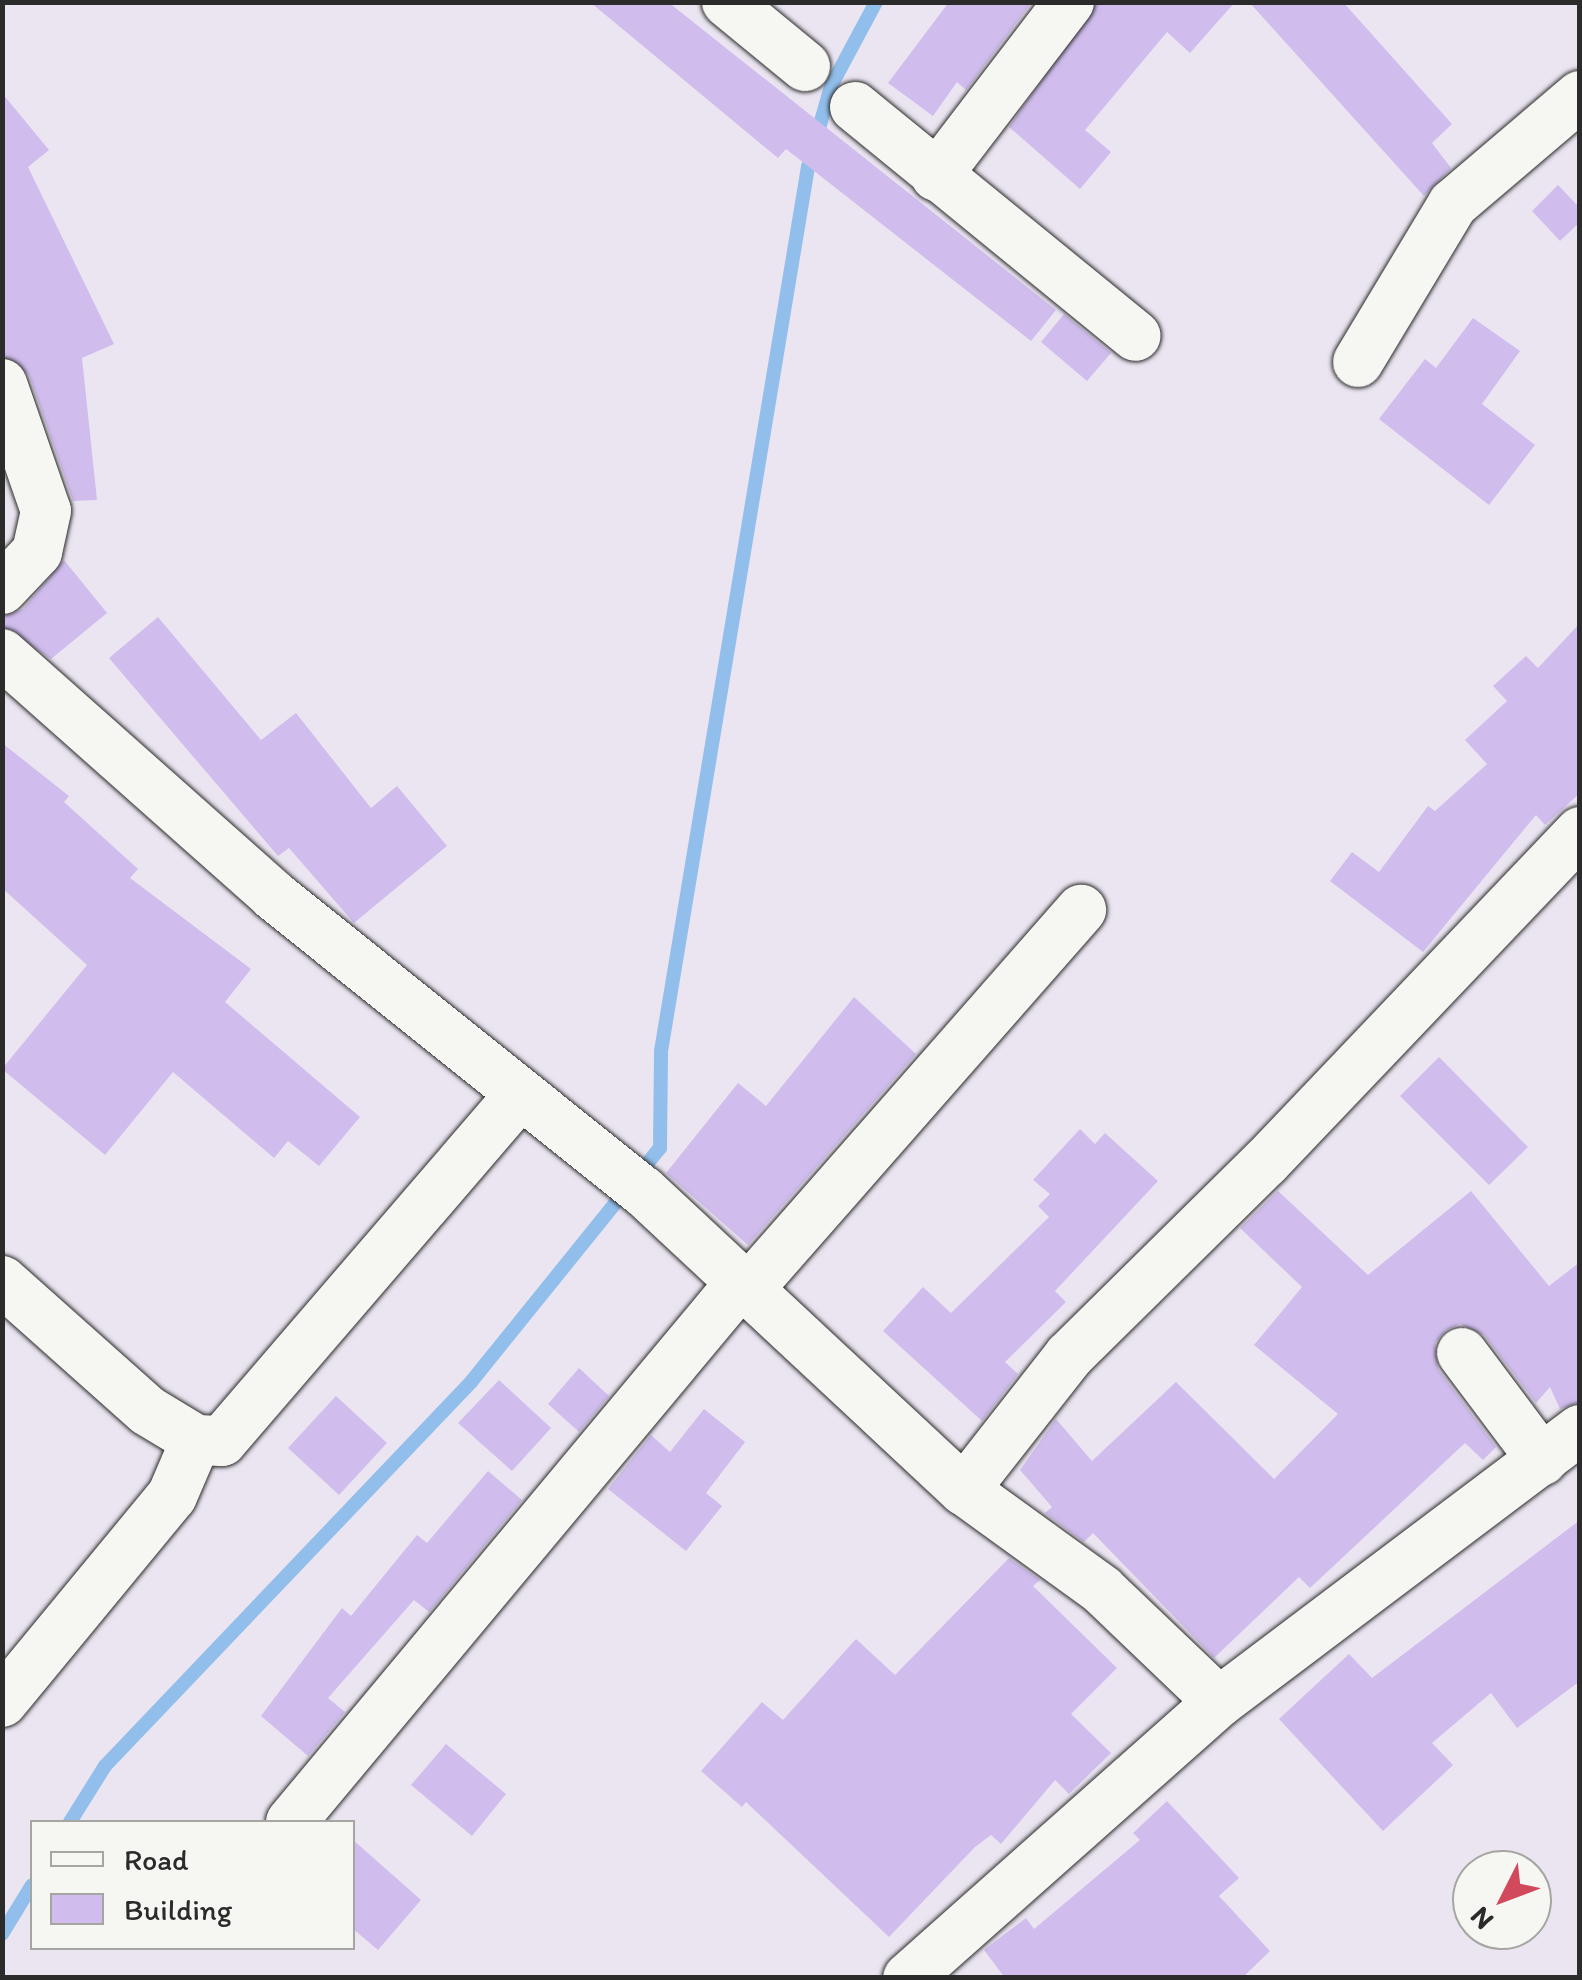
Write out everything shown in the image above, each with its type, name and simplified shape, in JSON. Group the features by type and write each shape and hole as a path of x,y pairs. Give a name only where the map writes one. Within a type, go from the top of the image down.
{"street":[{"path":"728,2 805,66"},
{"path":"936,176 1069,2"},
{"path":"1358,362 1454,204 1580,96"},
{"path":"854,107 1136,336"},
{"path":"2,384 46,511 38,552 2,589"},
{"path":"2,654 273,895 518,1097 629,1181 746,1284 964,1490 1102,1590 1219,1702"},
{"path":"964,1490 1069,1356 1266,1162 1580,832"},
{"path":"293,1820 746,1284 1080,910"},
{"path":"2,1282 148,1411 196,1440 222,1441 242,1426 518,1097"},
{"path":"908,1978 1219,1702 1561,1445 1462,1353"},
{"path":"2,1702 172,1496 196,1440"}],"building":[{"path":"590,2 668,2 1056,310 1031,341 786,149 778,158"},
{"path":"949,2 1032,2 966,90 957,82 933,116 888,83"},
{"path":"1097,2 1235,2 1190,53 1167,32 1085,130 1111,152 1080,189 1009,127"},
{"path":"1249,2 1343,2 1452,124 1432,143 1451,168 1424,196"},
{"path":"2,93 49,150 28,167 114,344 82,358 97,500 73,501 29,375 2,356"},
{"path":"1558,185 1580,208 1580,222 1560,241 1532,211"},
{"path":"1064,314 1111,353 1087,381 1041,342"},
{"path":"1473,318 1520,351 1482,404 1535,445 1489,505 1379,419 1425,359 1436,368"},
{"path":"64,560 107,613 51,659 2,626 2,617 23,609"},
{"path":"158,617 261,740 296,713 371,808 397,786 447,846 354,923 289,848 278,856 109,658"},
{"path":"1580,623 1580,793 1545,825 1536,815 1423,952 1330,881 1352,852 1379,872 1428,806 1435,811 1487,764 1465,740 1507,701 1493,686 1526,656 1538,668"},
{"path":"2,743 69,796 64,802 138,869 130,878 251,969 225,1002 360,1117 319,1166 288,1141 274,1158 173,1072 105,1155 2,1069 87,965 2,888"},
{"path":"854,997 916,1054 748,1245 666,1173 738,1083 766,1106"},
{"path":"1439,1057 1528,1147 1489,1185 1400,1096"},
{"path":"1080,1129 1095,1144 1105,1133 1158,1181 1055,1291 1066,1302 1005,1362 1018,1374 982,1421 883,1331 923,1287 951,1313 1049,1217 1038,1206 1050,1194 1033,1180"},
{"path":"1278,1191 1368,1275 1471,1191 1549,1286 1580,1262 1580,1402 1560,1409 1550,1387 1536,1403 1484,1335 1460,1324 1446,1330 1435,1343 1438,1369 1496,1447 1483,1460 1465,1443 1310,1588 1299,1577 1214,1658 1093,1533 1084,1542 1045,1513 1052,1507 1020,1470 1056,1419 1092,1461 1176,1382 1274,1479 1338,1414 1254,1345 1302,1287 1240,1228"},
{"path":"579,1368 609,1396 579,1432 548,1404"},
{"path":"499,1380 551,1428 512,1471 458,1423"},
{"path":"336,1396 387,1443 339,1495 288,1448"},
{"path":"704,1409 745,1442 706,1493 722,1506 686,1551 608,1489 651,1435 670,1452"},
{"path":"488,1471 522,1500 429,1612 414,1600 328,1698 345,1712 308,1756 261,1716 342,1608 351,1616 417,1535 427,1543"},
{"path":"1580,1520 1580,1681 1517,1728 1491,1693 1432,1743 1453,1765 1383,1831 1279,1719 1349,1654 1372,1678"},
{"path":"1009,1558 1040,1580 1033,1586 1117,1668 1071,1714 1111,1753 1069,1794 1055,1780 1001,1844 991,1835 975,1847 889,1937 746,1802 742,1807 701,1771 762,1702 783,1720 856,1639 895,1675"},
{"path":"446,1744 506,1794 472,1836 411,1785"},
{"path":"1167,1801 1239,1878 1219,1896 1270,1951 1242,1978 1005,1978 984,1950 1026,1918 1034,1929 1140,1840 1133,1833"},
{"path":"355,1842 421,1900 378,1950 355,1931"}],"waterway":[{"path":"71,1820 105,1766 471,1382 660,1148 661,1051 808,167 831,86 876,2"},
{"path":"2,1934 30,1888"}]}
